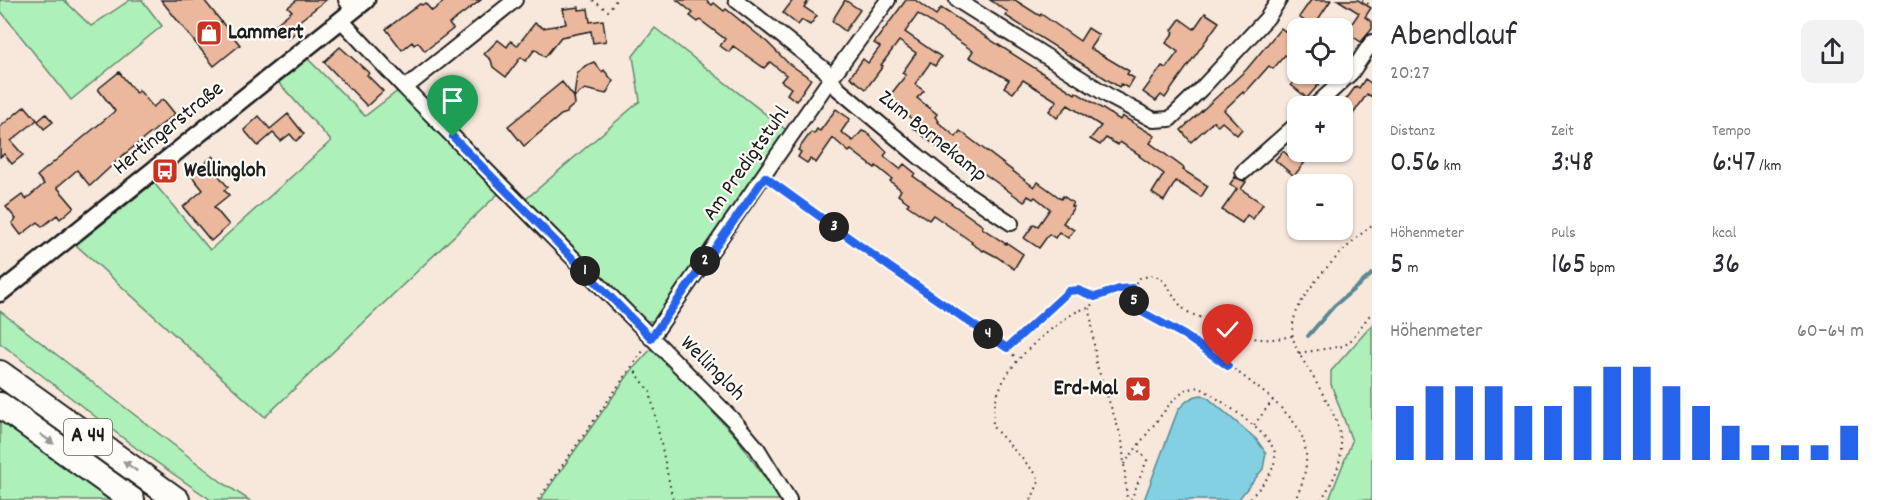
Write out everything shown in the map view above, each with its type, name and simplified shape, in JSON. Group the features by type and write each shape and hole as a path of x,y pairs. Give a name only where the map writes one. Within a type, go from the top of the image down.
{"highway":[{"name":"A 44","path":"0,372 177,500"},
{"name":"A 44","path":"0,405 132,500"}],"street":[{"path":"405,88 515,0"},
{"name":"Zum Bornekamp","path":"736,0 825,70 837,88 933,168 1011,223"},
{"name":"Am Predigtstuhl","path":"651,338 765,177 831,78 888,0"},
{"path":"957,0 1112,99 1154,120 1170,119 1186,104 1267,18 1280,0"},
{"name":"Wellingloh","path":"351,8 405,88 735,422 757,448 789,500"},
{"name":"Hertingerstraße","path":"0,293 351,8"},
{"path":"1326,96 1351,73 1372,42"},
{"path":"1243,172 1287,133"}],"path":[{"path":"593,0 608,10 616,0"},
{"path":"1362,0 1372,6"},
{"path":"765,177 1007,348 1017,359"},
{"path":"1321,500 1334,477 1342,440 1339,424 1299,353 1292,336 1296,313 1305,295 1321,275 1372,225"},
{"path":"1292,336 1268,341 1234,333 1185,311 1167,283 1154,275 1140,278 1132,288 1134,303 1142,312 1184,335 1273,400 1291,418 1301,433 1307,462 1303,481 1295,500"},
{"path":"1007,348 1069,291 1078,290 1095,297 1111,291 1132,288"},
{"path":"1095,297 1090,308 1096,363 1122,439 1129,500"},
{"path":"1031,500 1039,482 1037,475 993,427 994,400 1002,382 1017,359 1063,320 1078,310 1090,308"},
{"path":"1299,353 1344,346 1372,312"},
{"path":"538,500 651,338"},
{"path":"632,367 650,392 673,500"},
{"path":"1124,465 1169,405 1185,390 1199,387 1254,425 1273,449 1274,462 1264,483 1248,500"},
{"path":"1254,425 1273,400"},
{"path":"1129,500 1147,460 1136,448"}],"green space":[{"path":"0,0 64,0 91,26 130,0 142,0 162,26 71,100 0,10"},
{"path":"655,28 786,130 655,321 644,321 526,199 640,101 633,56"},
{"path":"307,58 365,116 399,90 500,192 265,417 76,245 154,183 210,250 331,141 278,82"},
{"path":"0,311 223,483 249,500 211,500 136,448 0,343"},
{"path":"1372,325 1372,500 1329,500 1352,441 1331,384 1331,371"},
{"path":"652,348 738,439 780,500 540,500 631,371"},
{"path":"0,414 121,500 0,500"}],"water":[{"path":"1202,395 1256,439 1266,453 1263,469 1238,500 1144,500 1178,410 1188,400"}],"building":[{"path":"161,0 204,0 240,45 214,66"},
{"path":"297,0 326,0 293,26 297,31 288,39 276,24 292,11 288,7"},
{"path":"446,0 481,0 449,24 453,29 425,51 418,42 414,45 412,42 402,50 386,29 420,4 425,3 432,11"},
{"path":"677,0 706,0 724,11 726,9 767,42 788,63 811,79 796,101 787,94 791,88 781,81 786,75 770,62 764,68 733,46 729,52 720,46 725,39 700,20 698,22 690,16 693,13"},
{"path":"793,0 809,0 804,7 817,16 810,25 802,20 798,25 783,13"},
{"path":"845,0 860,10 845,31 832,21"},
{"path":"906,0 915,0 936,15 941,8 1075,94 1076,92 1120,120 1122,116 1155,136 1150,143 1184,168 1183,170 1208,186 1201,197 1176,181 1164,201 1152,193 1164,174 1140,155 1120,142 1118,145 1106,138 1100,145 1090,139 1101,126 1068,105 1057,118 1049,111 1057,101 1023,80 1013,93 1004,87 1009,80 969,57 973,51 918,14 905,32 941,57 935,66 930,63 915,84 924,91 917,98 937,114 935,117 938,122 956,137 960,131 1034,187 1038,182 1061,199 1063,196 1073,203 1071,206 1074,207 1063,223 1074,230 1068,238 1059,232 1055,238 1049,234 1039,248 1024,238 1034,224 1038,226 1050,209 1035,197 1033,199 1028,196 1024,202 947,147 943,152 910,125 914,121 897,107 891,108 891,102 887,99 906,75 902,73 916,53 899,41 866,89 850,77 863,59 868,63 880,47 874,43"},
{"path":"990,0 1015,0 1040,16 1041,14 1080,41 1088,28 1099,35 1090,48 1129,71 1127,74 1134,78 1128,88 1121,84 1119,87 1006,16 1008,12"},
{"path":"1311,0 1331,0 1319,18 1299,17"},
{"path":"1338,0 1358,0 1371,8 1365,17 1372,22 1372,29 1361,42 1353,37 1353,22 1359,13"},
{"path":"579,7 579,10 588,9 590,22 603,20 606,41 593,43 591,31 561,37 545,57 535,49 526,61 521,57 506,77 493,67 491,60 484,54 498,40 507,47 511,41 517,46 535,23 543,28 566,24 563,9"},
{"path":"1205,13 1219,22 1165,98 1161,95 1156,101 1143,92 1162,66 1166,68 1178,52 1166,43 1174,32 1172,30 1180,19 1194,29"},
{"path":"1281,28 1287,33 1287,57 1285,55 1273,69 1269,66 1244,94 1243,92 1224,110 1242,129 1237,135 1222,122 1218,126 1214,121 1191,142 1181,130 1246,70"},
{"path":"340,47 369,73 367,75 383,91 367,106 324,62"},
{"path":"594,62 613,81 606,94 585,89 574,97 577,74 585,66"},
{"path":"119,72 136,93 139,90 153,107 163,99 175,114 121,157 90,186 77,170 57,187 74,207 60,219 57,215 42,227 38,222 21,235 12,223 16,219 6,207 22,195 26,199 44,184 37,176 115,111 98,89"},
{"path":"1365,79 1372,84 1372,97 1367,94 1353,114 1353,96 1349,96 1356,86 1359,88"},
{"path":"562,82 574,97 575,104 567,113 561,115 524,146 508,126"},
{"path":"1319,84 1309,96 1305,96 1291,85"},
{"path":"25,106 37,120 11,141 23,155 12,164 4,154 0,157 0,127"},
{"path":"836,109 850,119 841,132 853,141 862,131 867,133 887,152 884,156 900,169 904,164 915,173 913,176 983,226 982,228 1023,254 1014,269 971,243 933,215 929,220 907,205 909,203 898,195 901,190 890,181 892,179 851,150 849,152 833,138 816,163 810,159 807,163 798,157 801,152 798,150 811,132 814,134 817,129 820,131"},
{"path":"46,114 53,122 44,129 38,121"},
{"path":"288,114 304,134 296,141 290,134 281,141 273,133 258,146 244,130 259,116 270,129"},
{"path":"1283,151 1287,154 1287,162 1305,162 1296,174 1292,174 1275,160"},
{"path":"213,156 226,171 219,176 228,187 224,190 229,195 214,207 229,225 211,241 183,207 203,190 191,175"},
{"path":"1235,177 1246,182 1241,189 1263,204 1253,219 1247,215 1242,223 1222,210 1237,189 1230,184"}],"waterway":[{"path":"1308,336 1334,306 1372,274"}],"place":[{"name":"Lammert","path":"209,33"},
{"name":"Wellingloh","path":"165,171"},
{"name":"Erd-Mal","path":"1138,389"}],"route":[{"path":"453,137 651,338 765,177 1007,348 1073,289 1087,292 1095,297 1119,289 1132,288 1134,303 1142,312 1184,335 1228,366"}]}
